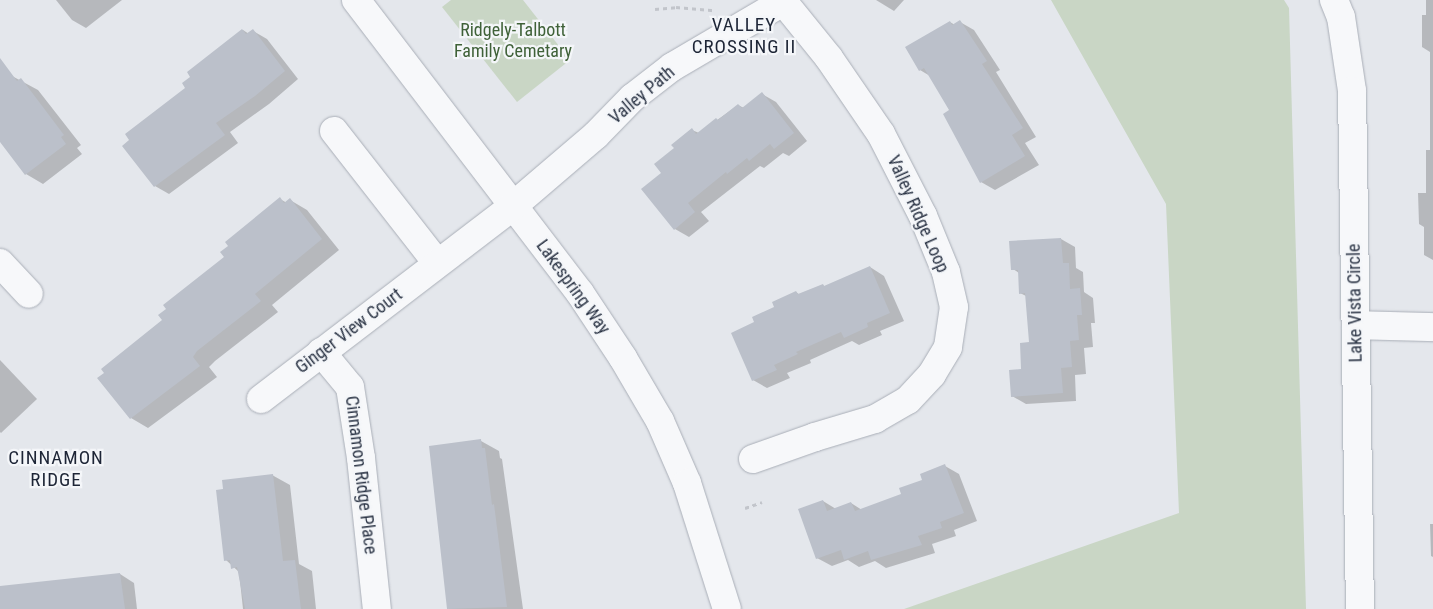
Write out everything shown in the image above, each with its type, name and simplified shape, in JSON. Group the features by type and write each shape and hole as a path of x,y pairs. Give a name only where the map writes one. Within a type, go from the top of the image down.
{"street":[{"name":"Lakespring Way","path":"356,0 580,293 660,421 687,483 727,609"},
{"name":"Lake Vista Circle","path":"1334,0 1342,17 1352,91 1360,609"},
{"name":"Valley Path","path":"514,206 596,135 632,98 672,67 783,1"},
{"name":"Valley Ridge Loop","path":"753,459 815,436 875,419 908,400 932,374 948,347 954,307 946,272 926,224 881,134 829,58 783,1"},
{"path":"334,131 437,263"},
{"name":"Ginger View Court","path":"261,399 514,206"},
{"path":"0,263 29,294"},
{"path":"1356,325 1433,327"},
{"name":"Cinnamon Ridge Place","path":"321,352 350,387 361,458 377,609"}],"path":[{"path":"655,9 676,7 722,9"},
{"path":"746,508 762,502"}],"green space":[{"name":"Ridgely-Talbott Family Cemetary","path":"451,0 523,0 570,60 517,102 442,7"},
{"path":"1051,0 1284,0 1289,8 1306,609 904,609 1179,513 1166,204"}],"building":[{"path":"960,20 987,61 982,64 1023,128 1012,135 1025,156 980,183 943,114 949,110 924,68 919,71 905,47 950,21 952,25"},
{"path":"242,29 246,34 253,29 285,71 255,96 216,123 225,135 154,187 122,146 129,140 125,134 185,88 182,83 190,77 187,72"},
{"path":"0,58 17,81 21,78 64,135 61,137 66,144 25,175 0,142"},
{"path":"762,92 794,133 774,149 770,144 749,161 747,158 727,174 726,172 688,203 695,212 674,230 641,189 661,173 654,164 674,148 671,145 692,128 696,134 738,104 742,108"},
{"path":"280,197 284,203 290,198 322,239 255,294 261,301 197,351 193,357 200,366 130,419 97,378 104,373 101,369 162,320 158,315 166,309 163,305 224,257 220,252 228,246 225,242"},
{"path":"1061,238 1063,263 1069,263 1070,289 1080,288 1082,315 1077,315 1079,340 1070,341 1072,367 1061,368 1063,393 1011,397 1009,370 1021,369 1020,343 1029,342 1025,293 1019,294 1018,270 1011,270 1009,241"},
{"path":"870,266 890,313 867,323 868,327 844,338 841,332 796,352 798,354 774,365 777,370 752,381 731,333 754,322 752,317 774,307 772,302 796,291 798,294 823,284 824,286"},
{"path":"481,439 482,448 485,448 492,505 494,504 507,607 447,609 429,446"},
{"path":"945,464 964,513 940,522 942,528 918,536 922,545 871,560 868,551 844,560 841,550 816,559 798,509 823,500 827,511 851,502 855,511 901,494 899,488 922,480 920,474"},
{"path":"273,474 283,561 295,560 301,609 245,609 237,567 231,569 230,560 224,561 216,490 223,489 222,480"},
{"path":"120,573 125,609 0,609 0,586"}],"district":[{"name":"VALLEY CROSSING II","path":"744,36"},
{"name":"CINNAMON RIDGE","path":"56,469"}]}
